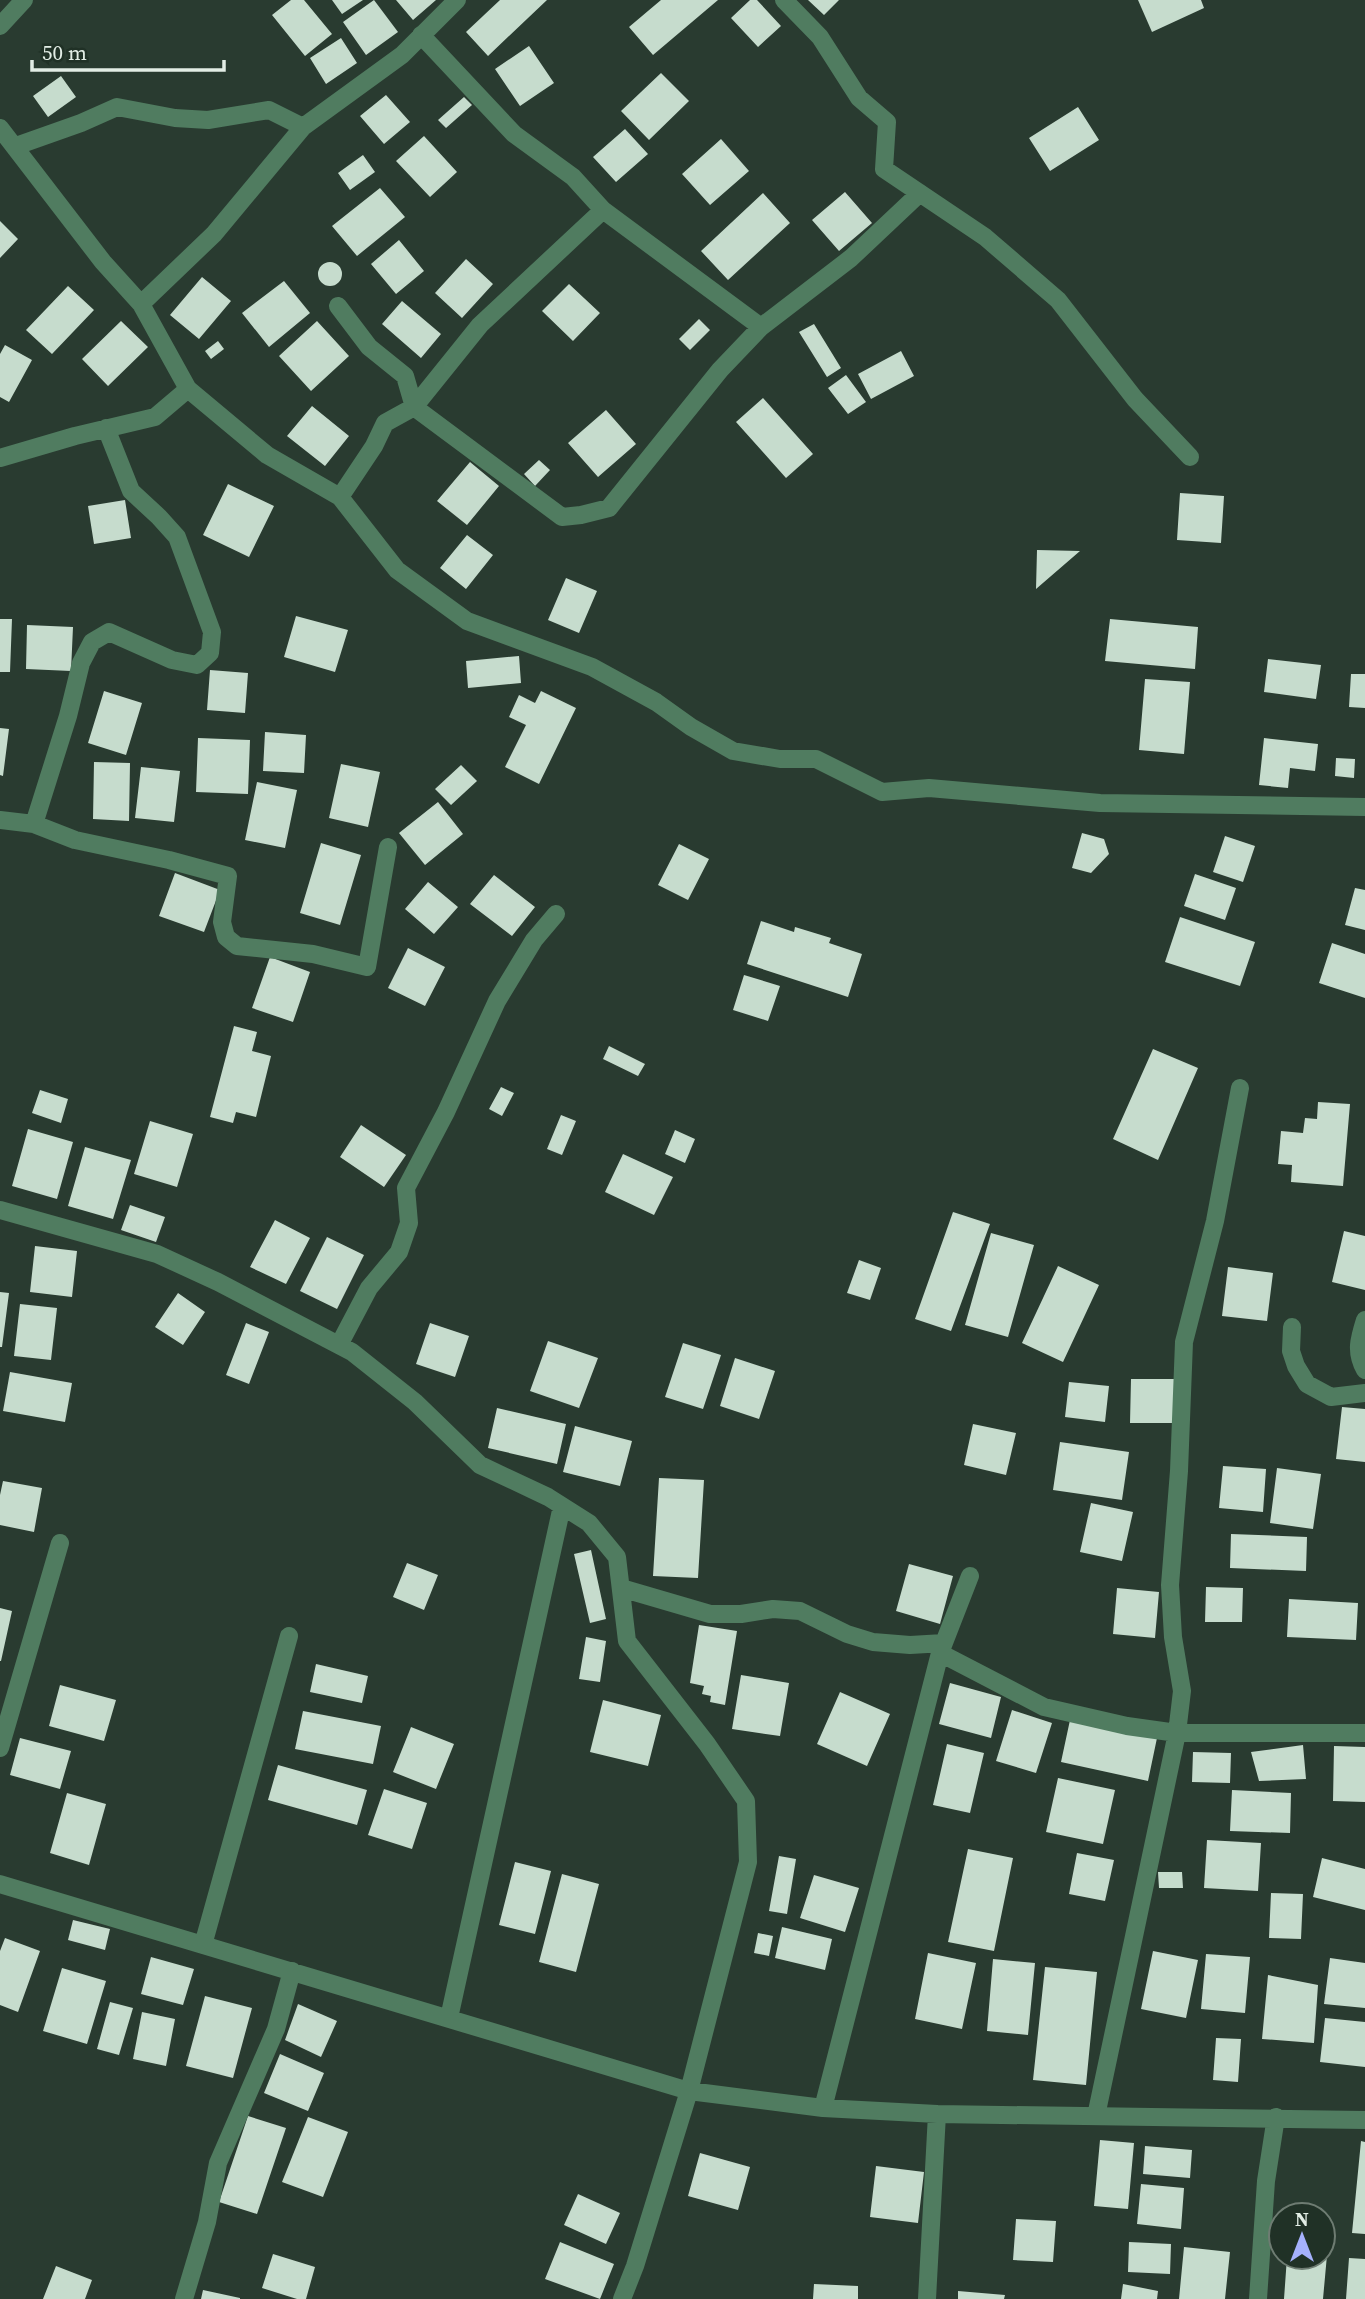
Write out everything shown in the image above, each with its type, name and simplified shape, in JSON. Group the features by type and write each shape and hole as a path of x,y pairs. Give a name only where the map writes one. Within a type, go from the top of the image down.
{"street":[{"path":"0,26 24,0"},
{"path":"141,304 214,234 303,127 402,55 457,0"},
{"path":"784,0 820,37 859,98 887,122 884,169 985,237 1058,300 1135,399 1190,457"},
{"path":"421,34 514,134 573,177 603,210 761,327"},
{"path":"16,146 117,107 174,118 208,120 269,110 303,127"},
{"path":"0,128 95,253 141,304 188,389 267,455 340,498 397,570 467,621 592,667 656,702 691,727 733,751 780,759 816,759 882,792 929,788 1100,803 1365,807"},
{"path":"338,306 369,347 405,376 414,407 562,517 582,515 609,508 720,370 761,327 851,258 920,193"},
{"path":"340,498 374,446 385,423 414,407 480,325 603,210"},
{"path":"0,458 155,417 188,389"},
{"path":"34,824 68,716 81,663 92,642 109,632 172,660 197,665 210,653 212,632 177,537 131,491 106,428"},
{"path":"0,820 34,824 75,840 228,876 222,922 226,937 237,946 313,954 367,967 388,847"},
{"path":"339,1345 369,1288 398,1252 409,1223 406,1188 446,1112 497,1000 534,940 556,914"},
{"path":"1096,2116 1177,1733 1182,1691 1173,1637 1170,1585 1179,1471 1184,1342 1215,1221 1240,1088"},
{"path":"0,1210 157,1254 218,1282 352,1352 415,1402 480,1465 562,1506 589,1523 617,1557 627,1641 708,1744 746,1801 748,1862 689,2091 635,2266 622,2299"},
{"path":"1365,1321 1358,1358 1365,1370"},
{"path":"1292,1327 1291,1351 1307,1384 1331,1397 1365,1393"},
{"path":"449,2018 562,1506"},
{"path":"0,1748 60,1543"},
{"path":"823,2108 942,1648 970,1576"},
{"path":"621,1588 710,1614 741,1614 773,1609 800,1611 847,1634 873,1642 942,1648 1044,1707 1127,1726 1177,1733 1365,1733"},
{"path":"203,1945 289,1636"},
{"path":"0,1884 689,2091 823,2108 937,2114 1365,2120"},
{"path":"184,2299 207,2222 218,2163 275,2029 292,1971"},
{"path":"927,2299 937,2114"},
{"path":"1258,2299 1265,2194 1276,2117"}],"building":[{"path":"291,0 304,0 332,34 305,56 272,15"},
{"path":"332,0 363,0 342,14"},
{"path":"374,0 398,32 366,55 343,22"},
{"path":"396,0 436,0 413,20"},
{"path":"500,0 547,0 488,56 466,32"},
{"path":"661,0 718,0 653,55 629,27"},
{"path":"750,0 757,0 781,26 758,47 731,18"},
{"path":"808,0 839,0 824,15"},
{"path":"1138,0 1201,0 1204,8 1152,32"},
{"path":"341,38 357,63 326,84 310,58"},
{"path":"529,46 554,83 520,106 495,69"},
{"path":"661,73 689,101 649,140 621,111"},
{"path":"61,76 76,97 48,117 33,96"},
{"path":"386,95 410,122 384,144 360,116"},
{"path":"464,97 472,105 446,128 438,120"},
{"path":"1078,107 1099,140 1050,171 1029,138"},
{"path":"625,129 648,154 616,182 593,157"},
{"path":"424,136 457,172 430,197 396,161"},
{"path":"721,139 749,171 710,205 682,174"},
{"path":"363,155 375,172 350,190 338,173"},
{"path":"380,188 405,217 357,256 332,226"},
{"path":"845,192 872,223 839,251 812,220"},
{"path":"763,193 790,223 728,280 701,251"},
{"path":"0,221 18,239 0,258"},
{"path":"399,240 424,271 396,294 371,264"},
{"path":"466,259 493,284 462,318 435,293"},
{"path":"330,262 338,266 342,274 338,282 330,286 322,282 318,274 322,266"},
{"path":"202,277 231,301 199,339 170,315"},
{"path":"284,281 310,313 269,347 242,313"},
{"path":"569,284 600,313 573,341 542,311"},
{"path":"68,286 94,310 52,354 26,330"},
{"path":"402,301 441,334 421,358 382,324"},
{"path":"699,319 710,330 690,350 679,339"},
{"path":"121,321 148,347 108,386 82,359"},
{"path":"317,321 349,356 311,391 279,356"},
{"path":"814,324 841,368 827,377 799,332"},
{"path":"218,341 224,349 211,359 205,351"},
{"path":"5,345 32,360 9,402 0,397 0,354"},
{"path":"901,351 914,376 871,399 858,374"},
{"path":"846,375 866,402 848,414 828,388"},
{"path":"763,398 813,454 786,478 736,422"},
{"path":"312,406 349,436 325,466 287,436"},
{"path":"606,410 636,444 598,477 568,443"},
{"path":"539,460 550,470 535,486 524,474"},
{"path":"470,462 499,486 467,525 437,501"},
{"path":"228,484 274,506 249,557 203,535"},
{"path":"1180,493 1224,496 1221,543 1177,540"},
{"path":"125,500 131,538 94,544 88,506"},
{"path":"467,535 493,555 466,589 440,568"},
{"path":"1037,550 1080,551 1036,589"},
{"path":"566,578 597,591 579,633 548,620"},
{"path":"296,616 348,630 335,672 284,657"},
{"path":"0,619 12,619 10,672 0,672"},
{"path":"1110,619 1198,627 1195,669 1105,661"},
{"path":"27,625 73,627 71,671 26,669"},
{"path":"519,656 521,683 468,688 466,661"},
{"path":"1268,659 1321,665 1316,699 1264,692"},
{"path":"210,670 248,673 245,713 207,710"},
{"path":"1351,674 1365,674 1365,708 1349,707"},
{"path":"1145,679 1190,682 1184,754 1139,750"},
{"path":"104,691 142,703 126,755 88,743"},
{"path":"541,691 576,708 539,784 505,767 526,725 509,717 519,695 535,703"},
{"path":"0,728 9,729 3,776 0,775"},
{"path":"265,732 306,735 304,773 263,771"},
{"path":"198,738 250,740 248,794 196,792"},
{"path":"1264,738 1318,744 1315,771 1290,768 1288,788 1259,785"},
{"path":"1336,758 1355,759 1354,778 1335,776"},
{"path":"94,762 130,763 129,821 93,819"},
{"path":"341,764 380,772 368,827 329,818"},
{"path":"461,765 477,781 451,805 435,789"},
{"path":"141,767 180,771 174,822 135,818"},
{"path":"257,782 297,790 285,848 245,840"},
{"path":"438,802 463,834 425,865 399,833"},
{"path":"1082,833 1104,839 1109,854 1091,873 1072,868"},
{"path":"1225,836 1255,846 1243,882 1213,872"},
{"path":"321,843 361,855 340,925 300,913"},
{"path":"679,844 709,859 688,900 658,885"},
{"path":"175,873 220,890 204,932 159,916"},
{"path":"1195,874 1236,888 1225,920 1184,906"},
{"path":"494,875 535,907 512,936 470,904"},
{"path":"428,882 458,907 434,934 405,909"},
{"path":"1355,888 1365,890 1365,930 1345,925"},
{"path":"1180,917 1255,942 1240,986 1165,962"},
{"path":"761,921 794,932 795,927 831,938 829,943 862,954 848,997 747,964"},
{"path":"1332,943 1365,954 1365,998 1319,983"},
{"path":"408,948 445,967 425,1006 388,988"},
{"path":"270,957 310,972 293,1022 252,1008"},
{"path":"744,975 780,986 768,1021 733,1010"},
{"path":"234,1026 257,1032 252,1051 271,1056 256,1117 236,1112 233,1123 210,1117"},
{"path":"609,1046 645,1064 638,1076 603,1059"},
{"path":"1153,1049 1198,1068 1158,1160 1113,1139"},
{"path":"501,1087 514,1093 502,1116 489,1109"},
{"path":"40,1090 68,1099 61,1123 32,1113"},
{"path":"1318,1102 1350,1104 1343,1186 1291,1182 1292,1165 1278,1164 1281,1131 1303,1133 1305,1118 1317,1119"},
{"path":"561,1115 576,1121 562,1155 547,1149"},
{"path":"150,1121 193,1134 177,1187 134,1174"},
{"path":"361,1125 406,1155 384,1187 340,1157"},
{"path":"28,1129 73,1142 57,1199 12,1186"},
{"path":"675,1130 695,1139 685,1163 665,1154"},
{"path":"85,1147 131,1160 113,1219 68,1206"},
{"path":"623,1154 673,1177 654,1215 605,1192"},
{"path":"130,1205 165,1217 156,1242 121,1230"},
{"path":"953,1212 990,1224 951,1331 915,1319"},
{"path":"275,1220 310,1238 286,1284 250,1267"},
{"path":"1344,1231 1365,1236 1365,1290 1332,1282"},
{"path":"991,1233 1034,1245 1008,1337 965,1325"},
{"path":"327,1237 364,1255 337,1309 300,1291"},
{"path":"35,1246 77,1251 72,1297 30,1292"},
{"path":"859,1260 881,1268 870,1300 847,1293"},
{"path":"1058,1266 1099,1285 1063,1362 1022,1343"},
{"path":"1228,1267 1273,1273 1267,1321 1222,1316"},
{"path":"0,1292 9,1293 2,1347 0,1347"},
{"path":"178,1293 205,1312 183,1345 155,1327"},
{"path":"20,1304 57,1308 51,1360 14,1356"},
{"path":"246,1323 269,1332 249,1384 226,1375"},
{"path":"430,1323 469,1336 455,1377 416,1364"},
{"path":"548,1341 598,1358 579,1408 530,1391"},
{"path":"683,1343 721,1355 703,1409 665,1397"},
{"path":"735,1358 775,1371 759,1419 720,1406"},
{"path":"10,1372 72,1383 65,1422 3,1411"},
{"path":"1131,1379 1175,1379 1175,1423 1130,1423"},
{"path":"1069,1382 1109,1386 1105,1422 1065,1417"},
{"path":"1342,1407 1365,1409 1365,1462 1336,1459"},
{"path":"497,1408 566,1424 557,1464 488,1448"},
{"path":"973,1424 1016,1433 1006,1475 964,1465"},
{"path":"575,1426 632,1441 620,1486 563,1472"},
{"path":"1060,1442 1129,1452 1122,1500 1053,1490"},
{"path":"1223,1466 1266,1469 1263,1512 1219,1508"},
{"path":"1277,1468 1321,1474 1313,1529 1270,1523"},
{"path":"659,1478 704,1480 698,1578 653,1576"},
{"path":"3,1481 42,1488 34,1532 0,1525"},
{"path":"1091,1503 1133,1512 1122,1561 1080,1552"},
{"path":"1231,1534 1307,1537 1306,1571 1230,1568"},
{"path":"591,1550 606,1619 590,1623 574,1554"},
{"path":"407,1563 438,1575 424,1610 393,1597"},
{"path":"909,1564 953,1576 940,1624 896,1611"},
{"path":"1206,1587 1243,1588 1242,1622 1205,1622"},
{"path":"1117,1588 1159,1592 1155,1638 1113,1634"},
{"path":"1289,1599 1358,1603 1356,1640 1287,1637"},
{"path":"0,1608 12,1611 1,1661 0,1661"},
{"path":"699,1625 737,1631 725,1705 710,1702 711,1696 702,1694 704,1686 690,1683"},
{"path":"586,1637 606,1641 600,1682 579,1679"},
{"path":"316,1664 368,1676 362,1703 310,1692"},
{"path":"741,1675 789,1683 780,1736 732,1729"},
{"path":"950,1683 1001,1697 991,1738 939,1724"},
{"path":"60,1685 116,1700 104,1741 49,1726"},
{"path":"840,1692 890,1714 867,1766 817,1744"},
{"path":"603,1700 661,1715 648,1766 590,1752"},
{"path":"1012,1710 1052,1723 1036,1773 996,1761"},
{"path":"303,1711 381,1726 373,1764 295,1749"},
{"path":"1070,1720 1157,1738 1148,1781 1061,1762"},
{"path":"411,1727 454,1744 436,1789 393,1772"},
{"path":"20,1738 71,1751 60,1789 10,1775"},
{"path":"947,1744 984,1753 970,1813 933,1805"},
{"path":"1303,1745 1306,1779 1259,1781 1251,1752"},
{"path":"1334,1746 1365,1747 1365,1802 1333,1801"},
{"path":"1193,1752 1231,1753 1230,1783 1192,1782"},
{"path":"278,1765 367,1790 357,1825 268,1800"},
{"path":"1058,1778 1115,1790 1103,1844 1046,1832"},
{"path":"384,1789 427,1803 412,1849 368,1835"},
{"path":"1232,1790 1291,1793 1290,1833 1230,1831"},
{"path":"67,1793 106,1804 89,1865 50,1853"},
{"path":"1207,1840 1261,1843 1258,1891 1204,1888"},
{"path":"968,1849 1013,1858 994,1951 948,1942"},
{"path":"1077,1853 1114,1860 1105,1901 1069,1894"},
{"path":"779,1856 796,1859 787,1914 769,1911"},
{"path":"1322,1858 1365,1869 1365,1910 1313,1897"},
{"path":"515,1862 551,1871 535,1934 499,1925"},
{"path":"1158,1872 1182,1872 1183,1888 1159,1888"},
{"path":"562,1874 599,1884 576,1972 539,1962"},
{"path":"814,1875 859,1888 845,1932 800,1918"},
{"path":"1271,1893 1303,1894 1301,1939 1269,1938"},
{"path":"73,1920 110,1929 105,1950 68,1940"},
{"path":"782,1927 832,1939 825,1970 775,1958"},
{"path":"758,1933 773,1936 769,1956 754,1953"},
{"path":"5,1938 40,1951 18,2012 0,2005 0,1951"},
{"path":"1153,1951 1198,1960 1186,2018 1141,2009"},
{"path":"928,1953 976,1963 962,2029 915,2019"},
{"path":"1206,1954 1250,1957 1245,2013 1201,2009"},
{"path":"151,1957 194,1969 183,2005 141,1994"},
{"path":"1330,1958 1365,1963 1365,2008 1324,2004"},
{"path":"993,1959 1035,1963 1028,2035 987,2031"},
{"path":"1045,1967 1097,1972 1086,2085 1033,2080"},
{"path":"62,1968 106,1981 87,2044 43,2031"},
{"path":"1268,1975 1318,1985 1314,2043 1262,2039"},
{"path":"205,1996 252,2008 233,2078 186,2066"},
{"path":"110,2002 133,2008 119,2055 97,2049"},
{"path":"298,2004 337,2021 321,2057 285,2040"},
{"path":"142,2012 175,2019 166,2066 133,2059"},
{"path":"1325,2018 1365,2022 1365,2067 1320,2062"},
{"path":"1216,2038 1241,2039 1238,2082 1213,2080"},
{"path":"280,2054 324,2073 308,2111 264,2093"},
{"path":"248,2116 286,2128 257,2214 219,2202"},
{"path":"308,2117 348,2132 323,2197 282,2182"},
{"path":"1100,2140 1134,2143 1128,2209 1094,2206"},
{"path":"1361,2141 1365,2142 1365,2234 1352,2233"},
{"path":"1145,2146 1192,2150 1190,2178 1143,2174"},
{"path":"700,2153 750,2167 738,2210 688,2196"},
{"path":"876,2166 924,2172 918,2223 870,2217"},
{"path":"1141,2184 1184,2188 1181,2229 1137,2224"},
{"path":"578,2194 620,2213 606,2244 564,2225"},
{"path":"1016,2219 1056,2221 1053,2262 1013,2260"},
{"path":"560,2242 614,2264 600,2299 545,2279"},
{"path":"1129,2242 1171,2244 1170,2274 1128,2272"},
{"path":"1184,2247 1230,2252 1225,2299 1179,2299"},
{"path":"273,2254 315,2267 306,2299 297,2299 262,2288"},
{"path":"1349,2258 1365,2259 1365,2299 1346,2299"},
{"path":"56,2266 92,2280 85,2299 43,2299"},
{"path":"1286,2271 1326,2271 1323,2299 1284,2299"},
{"path":"814,2284 858,2286 858,2299 813,2299"},
{"path":"1123,2284 1158,2291 1157,2299 1121,2299"},
{"path":"203,2290 240,2298 240,2299 201,2299"},
{"path":"958,2291 1005,2295 1004,2299 958,2299"}]}
